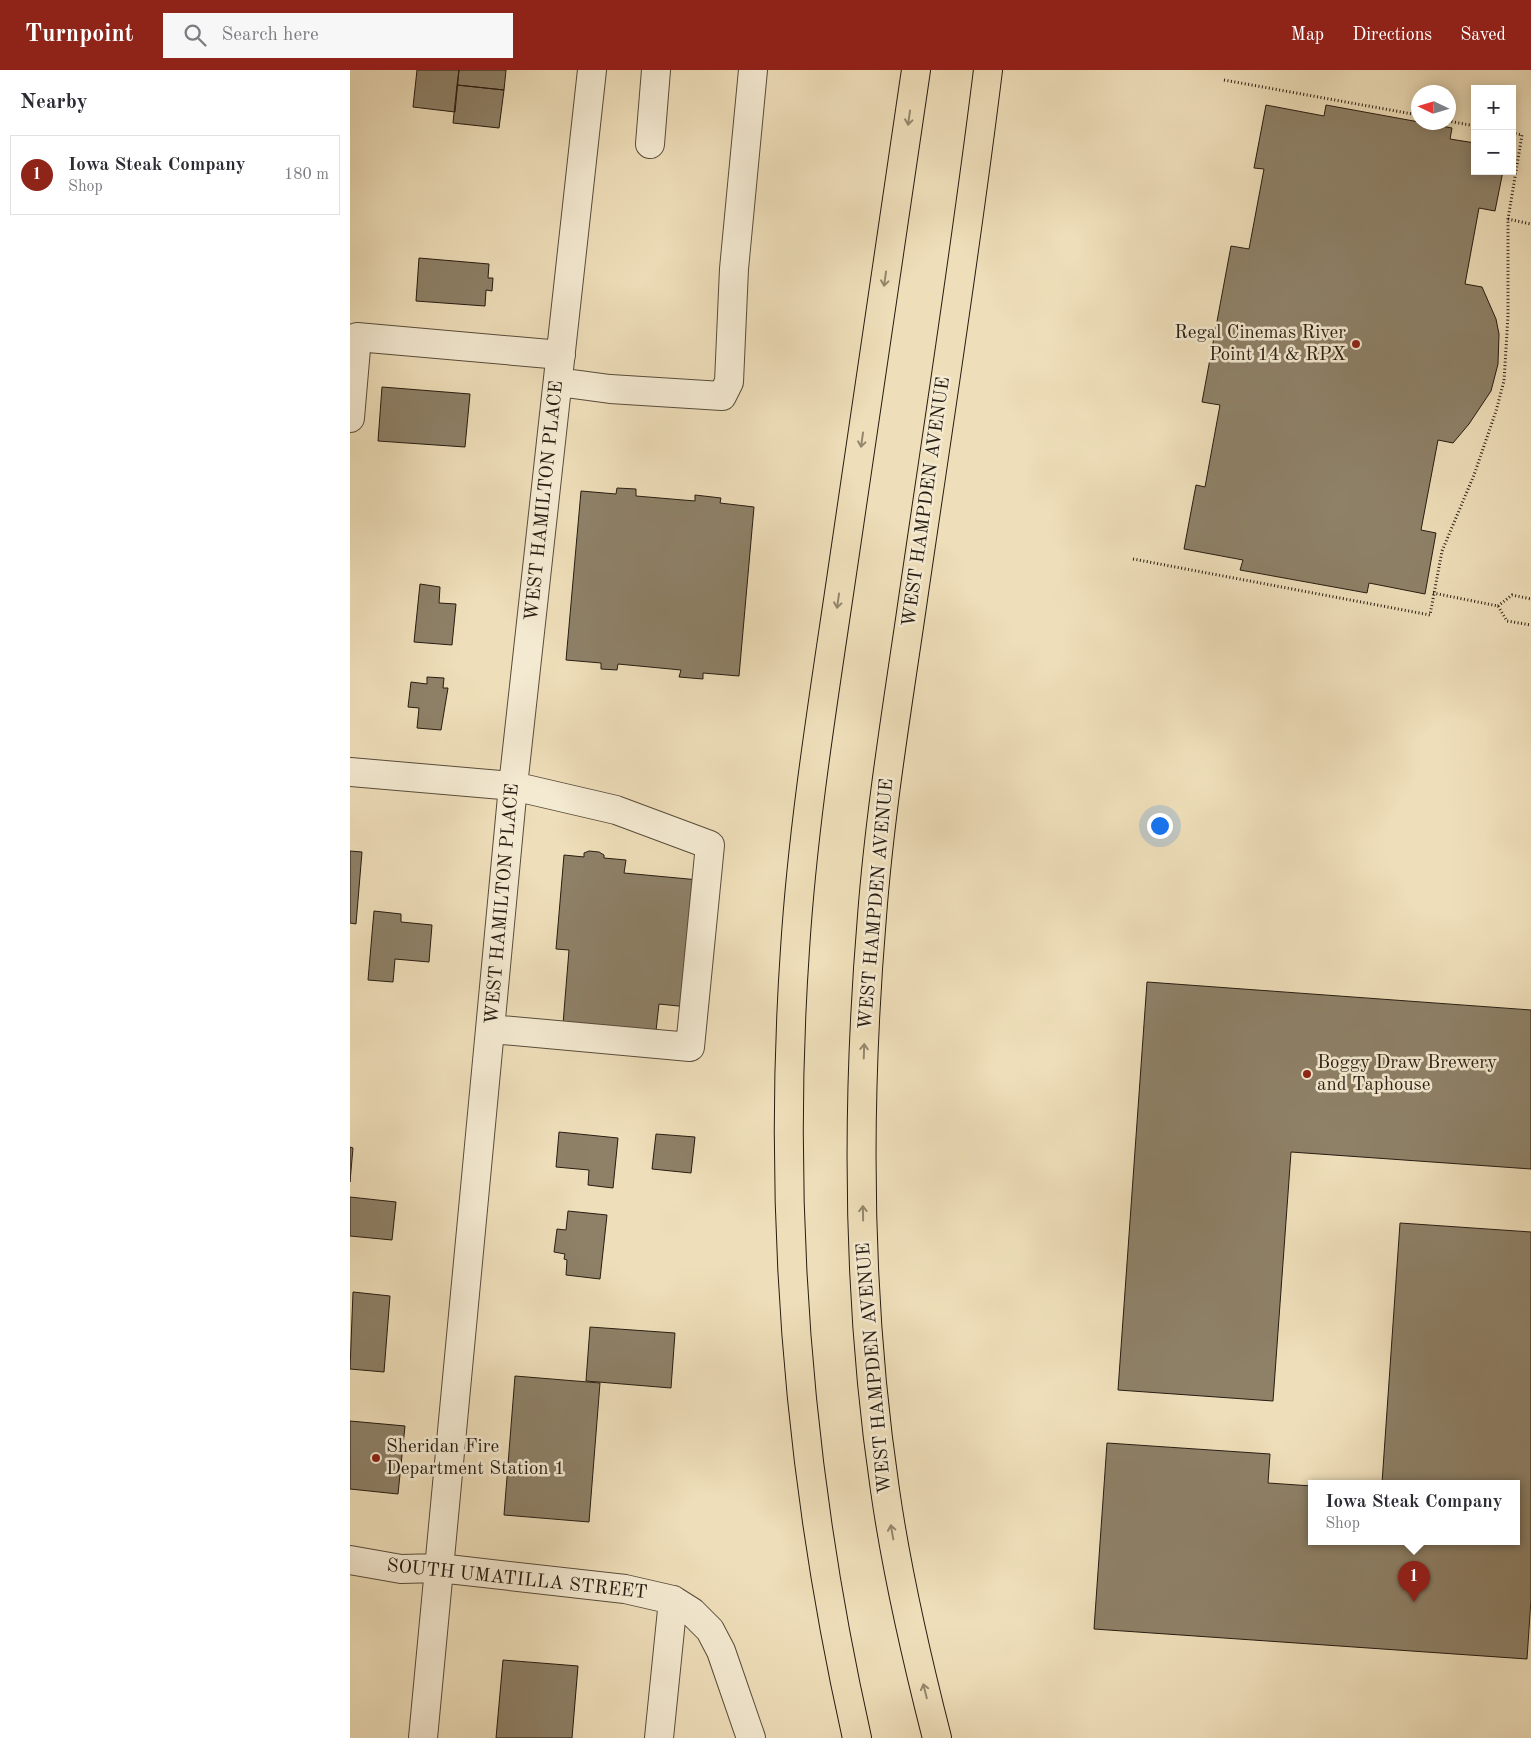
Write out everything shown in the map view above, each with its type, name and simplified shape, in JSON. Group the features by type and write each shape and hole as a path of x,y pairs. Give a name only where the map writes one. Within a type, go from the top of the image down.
{"highway":[{"path":"857,1738 833,1618 804,1433 796,1335 791,1208 791,1028 795,946 814,762 916,70"},
{"name":"WEST HAMPDEN AVENUE","path":"937,1738 901,1584 884,1489 876,1416 864,1253 863,1080 872,918 884,799 972,194 988,70"}],"street":[{"name":"WEST HAMILTON PLACE","path":"422,1738 514,786 592,70"},
{"path":"650,144 656,70"},
{"path":"558,382 610,389 722,396 729,382 734,269 753,70"},
{"path":"350,418 357,337 561,355"},
{"path":"350,772 514,786 616,810 710,845 690,1047 491,1029"},
{"name":"SOUTH UMATILLA STREET","path":"350,1560 401,1569 439,1568 625,1589 673,1600 692,1612 710,1630 721,1651 751,1738"},
{"path":"659,1738 673,1600"}],"path":[{"path":"1224,80 1411,115"},
{"path":"1456,122 1471,125"},
{"path":"1516,133 1522,134 1516,171"},
{"path":"1133,559 1430,615 1442,551 1484,450 1504,380 1508,316 1508,220 1515,175"},
{"path":"1508,220 1531,224"},
{"path":"1433,593 1498,606 1512,596 1531,599"},
{"path":"1498,606 1507,621 1531,625"}],"building":[{"path":"417,70 459,70 455,112 413,107"},
{"path":"459,70 506,70 504,90 457,85"},
{"path":"457,85 504,90 499,128 453,123"},
{"name":"Regal Cinemas River Point 14 & RPX","path":"1266,105 1324,116 1326,105 1411,121 1411,130 1452,130 1450,139 1471,142 1471,175 1502,175 1495,211 1479,208 1465,284 1482,287 1496,319 1499,334 1498,364 1491,391 1469,424 1453,443 1438,440 1421,530 1436,533 1425,594 1369,583 1367,593 1240,570 1243,560 1184,549 1196,485 1205,487 1220,405 1202,402 1231,246 1249,249 1264,169 1254,168"},
{"path":"419,258 489,264 488,278 493,278 492,291 486,290 485,306 416,301"},
{"path":"382,387 470,394 465,447 378,441"},
{"path":"617,488 636,489 636,496 695,501 695,495 721,498 720,503 754,507 739,676 703,673 703,679 679,677 681,670 618,664 617,670 601,669 601,663 566,660 581,491 616,494"},
{"path":"420,584 440,587 439,603 456,604 452,645 414,642"},
{"path":"427,677 444,678 443,688 448,688 441,730 417,728 419,708 408,707 411,682 427,684"},
{"path":"350,851 362,852 356,924 350,923"},
{"path":"589,851 599,852 604,855 604,858 626,860 624,873 699,880 688,1007 659,1004 656,1031 563,1024 569,950 556,949 564,855 584,857 584,853"},
{"path":"374,911 401,914 401,922 432,925 429,962 395,959 393,982 368,980"},
{"path":"1147,982 1531,1010 1531,1169 1291,1152 1273,1401 1118,1390"},
{"path":"559,1132 618,1138 613,1188 588,1185 589,1170 556,1167"},
{"path":"656,1134 695,1137 691,1173 652,1169"},
{"path":"350,1147 353,1148 350,1182"},
{"path":"350,1197 396,1202 392,1240 350,1236"},
{"path":"568,1211 607,1215 600,1279 566,1275 567,1260 564,1259 565,1254 554,1252 557,1229 566,1230"},
{"path":"1400,1223 1531,1232 1531,1599 1527,1659 1094,1629 1107,1443 1270,1454 1268,1483 1308,1486 1308,1545 1520,1545 1520,1480 1382,1480"},
{"path":"353,1292 390,1296 384,1372 350,1369"},
{"path":"590,1327 675,1333 671,1388 586,1381"},
{"path":"515,1376 600,1383 589,1522 504,1515"},
{"name":"Sheridan Fire Department Station 1","path":"350,1421 405,1426 398,1494 350,1489"},
{"path":"503,1660 578,1666 572,1738 496,1738"}],"place":[{"name":"Regal Cinemas River Point 14 & RPX","path":"1356,344"},
{"name":"Boggy Draw Brewery and Taphouse","path":"1307,1074"},
{"name":"Sheridan Fire Department Station 1","path":"376,1458"},
{"name":"Iowa Steak Company","path":"1414,1602"}]}
